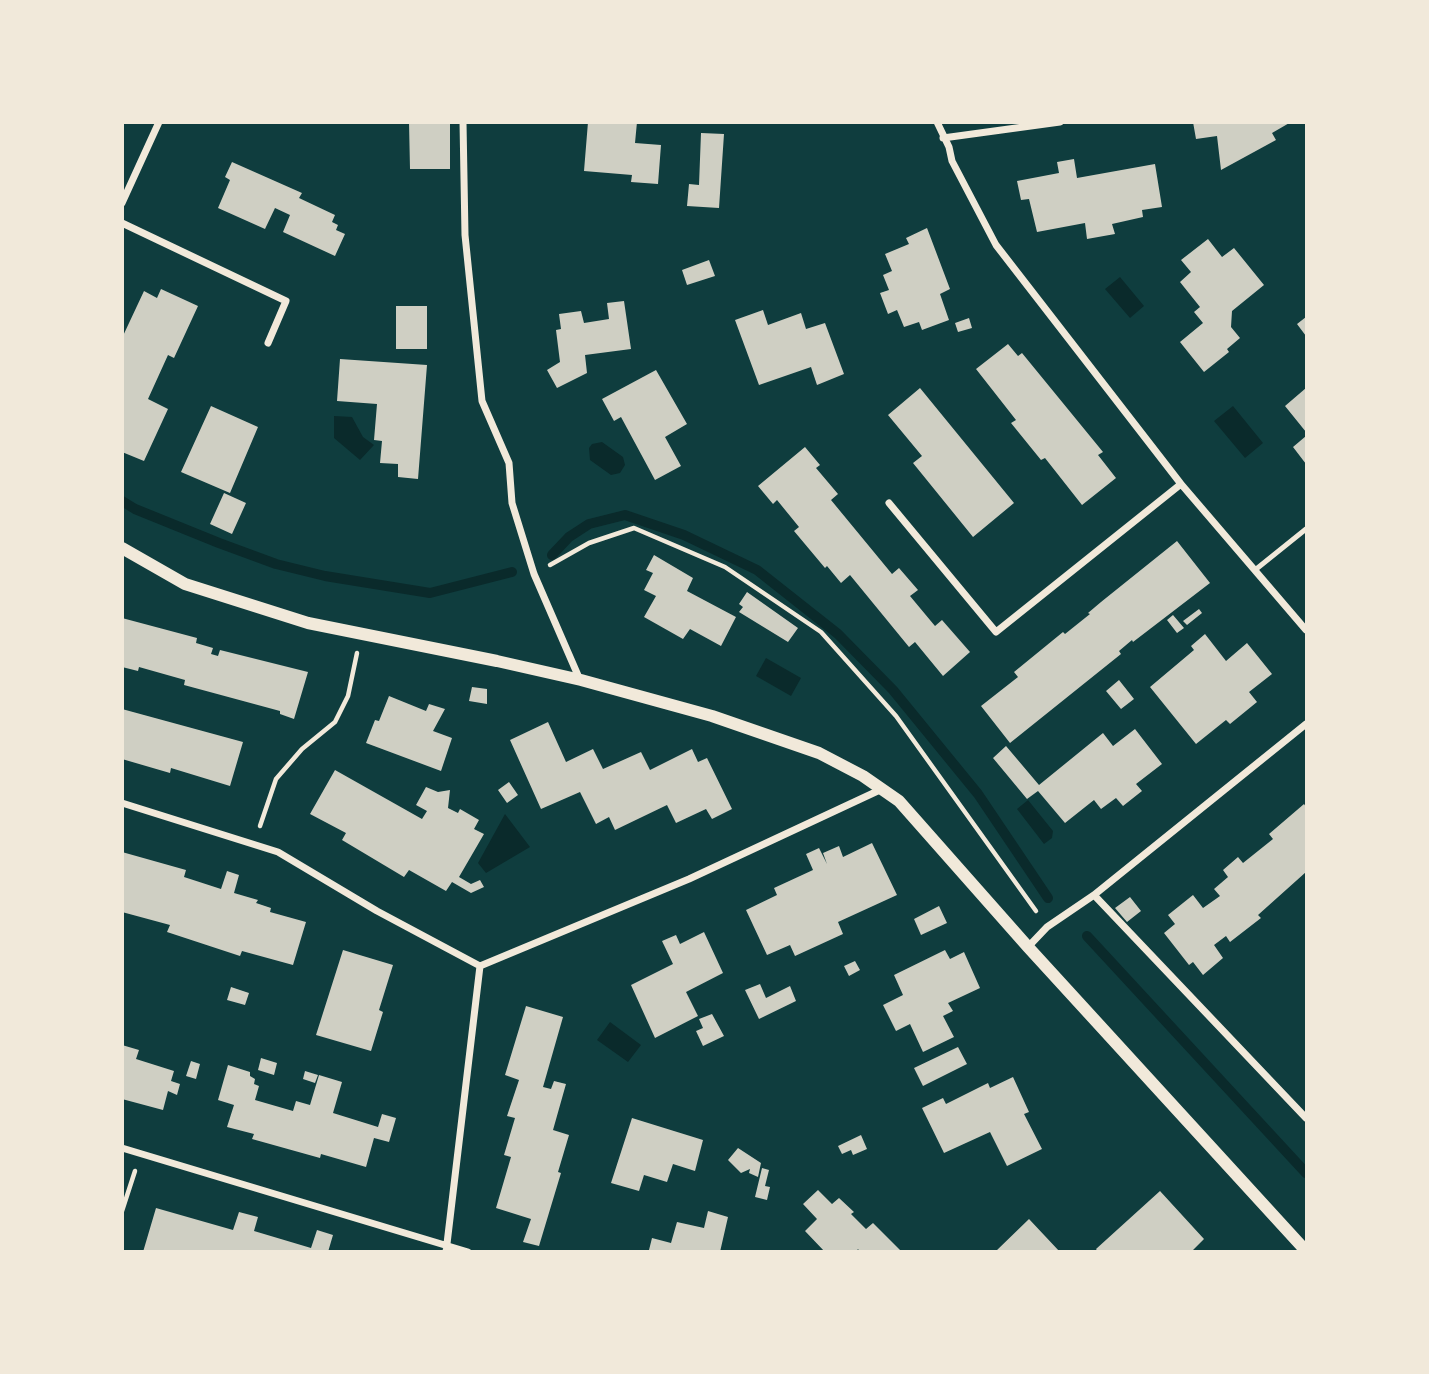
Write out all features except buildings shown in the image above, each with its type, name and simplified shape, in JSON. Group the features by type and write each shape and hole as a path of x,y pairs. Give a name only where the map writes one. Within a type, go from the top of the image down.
{"street":[{"path":"122,204 159,122"},
{"path":"463,122 465,235 482,401 509,463 512,503 534,574 581,680"},
{"path":"937,122 949,146 952,162 996,245 1181,484 1307,629"},
{"path":"943,138 1060,122"},
{"path":"122,223 286,301 268,343"},
{"path":"889,503 996,632 1181,484"},
{"path":"122,548 185,584 308,624 581,680 712,716 819,753 883,789 899,802 1307,1251"},
{"path":"1028,947 1047,927 1094,895 1307,724"},
{"path":"480,966 689,879 883,789"},
{"path":"122,803 278,852 377,911 480,966"},
{"path":"1094,895 1307,1118"},
{"path":"446,1248 480,966"},
{"path":"122,1148 446,1248 468,1251"}],"lane":[{"path":"1255,570 1307,529"}],"path":[{"path":"534,574 589,542 634,528 725,567 821,632 897,716 1047,927"},
{"path":"255,844 276,779 302,749 335,722 348,696 362,634"},
{"path":"122,1211 141,1153"}],"water":[{"path":"1120,277 1144,306 1130,318 1105,289"},
{"path":"1233,406 1263,443 1245,458 1214,421"},
{"path":"334,416 352,417 363,437 374,445 360,460 334,438"},
{"path":"602,442 623,457 625,465 620,473 611,475 590,460 589,448 592,444"},
{"path":"766,658 801,678 791,696 756,676"},
{"path":"1028,800 1053,831 1052,838 1044,844 1017,809"},
{"path":"505,814 530,847 486,873 478,863"},
{"path":"610,1022 641,1045 628,1062 597,1040"}],"waterway":[{"path":"122,501 135,509 219,543 276,564 325,576 430,593 512,572"},
{"path":"552,555 569,537 589,524 625,515 684,535 757,570 838,634 893,690 978,794 1048,898"},
{"path":"1087,936 1306,1173"}]}
